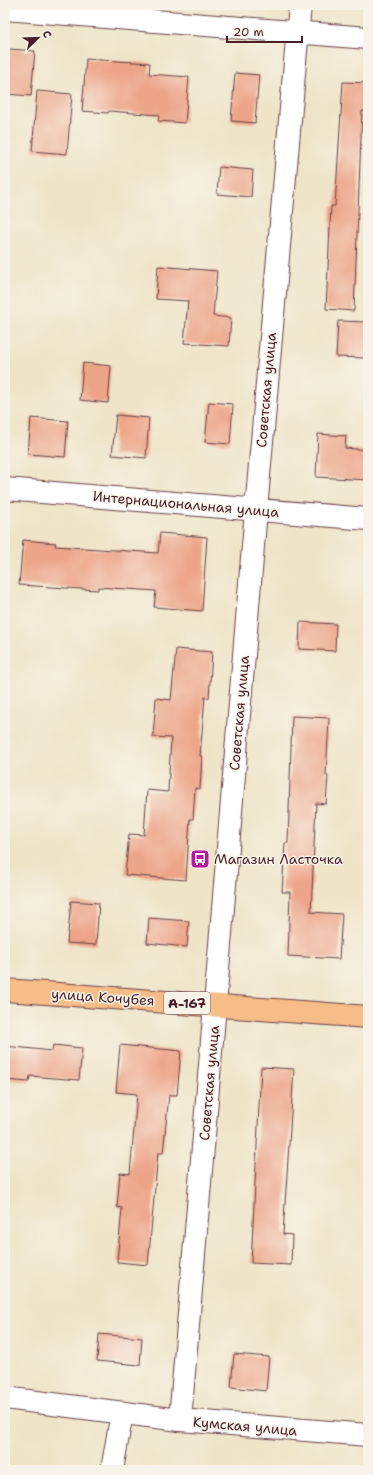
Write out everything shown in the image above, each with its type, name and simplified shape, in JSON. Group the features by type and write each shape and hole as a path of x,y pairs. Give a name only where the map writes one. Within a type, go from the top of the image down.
{"main road":[{"name":"улица Кочубея","path":"5,990 368,1017"}],"street":[{"name":"Советская улица","path":"180,1420 300,5"},
{"path":"5,9 298,31 368,38"},
{"name":"Интернациональная улица","path":"5,489 368,519"},
{"name":"Кумская улица","path":"5,1398 180,1420 368,1436"},
{"path":"112,1470 122,1413"}],"building":[{"path":"9,49 35,51 31,96 5,94"},
{"path":"86,59 150,63 149,74 189,77 185,123 158,121 159,115 109,111 108,113 82,111"},
{"path":"235,73 259,75 255,123 231,121"},
{"path":"343,82 368,83 368,112 362,111 354,311 326,309 331,206 335,206"},
{"path":"37,91 72,94 67,154 32,151"},
{"path":"219,167 253,170 251,197 217,194"},
{"path":"158,266 217,271 213,316 231,318 229,346 184,343 188,301 156,299"},
{"path":"338,321 368,322 368,358 336,357"},
{"path":"83,363 111,366 108,403 80,400"},
{"path":"209,402 233,404 230,444 205,442"},
{"path":"116,415 149,418 146,458 112,455"},
{"path":"31,418 68,421 65,457 28,454"},
{"path":"318,434 346,436 345,448 368,450 368,480 316,477"},
{"path":"160,533 207,537 202,611 154,607 156,591 98,587 98,590 19,585 23,540 56,543 55,546 158,553"},
{"path":"300,622 336,624 335,651 299,649"},
{"path":"176,649 212,652 209,698 205,697 200,756 202,756 200,789 195,788 193,819 190,819 186,880 125,875 129,834 144,835 147,790 168,792 171,738 153,737 156,698 171,700"},
{"path":"292,716 329,718 326,804 316,803 311,912 342,914 339,959 288,956 290,892 282,892 285,843 288,843"},
{"path":"71,901 99,903 96,945 67,943"},
{"path":"149,918 189,921 187,947 147,943"},
{"path":"53,1045 82,1048 79,1080 30,1076 29,1082 5,1080 5,1046 52,1051"},
{"path":"120,1045 181,1051 177,1095 169,1095 163,1153 158,1153 148,1265 117,1262 122,1208 117,1207 120,1173 130,1174 137,1094 116,1092"},
{"path":"261,1067 294,1069 283,1234 292,1235 291,1265 251,1263"},
{"path":"99,1334 142,1338 140,1365 97,1361"},
{"path":"234,1354 269,1357 266,1391 231,1387"}],"place":[{"name":"Магазин Ласточка","path":"200,859"}]}
